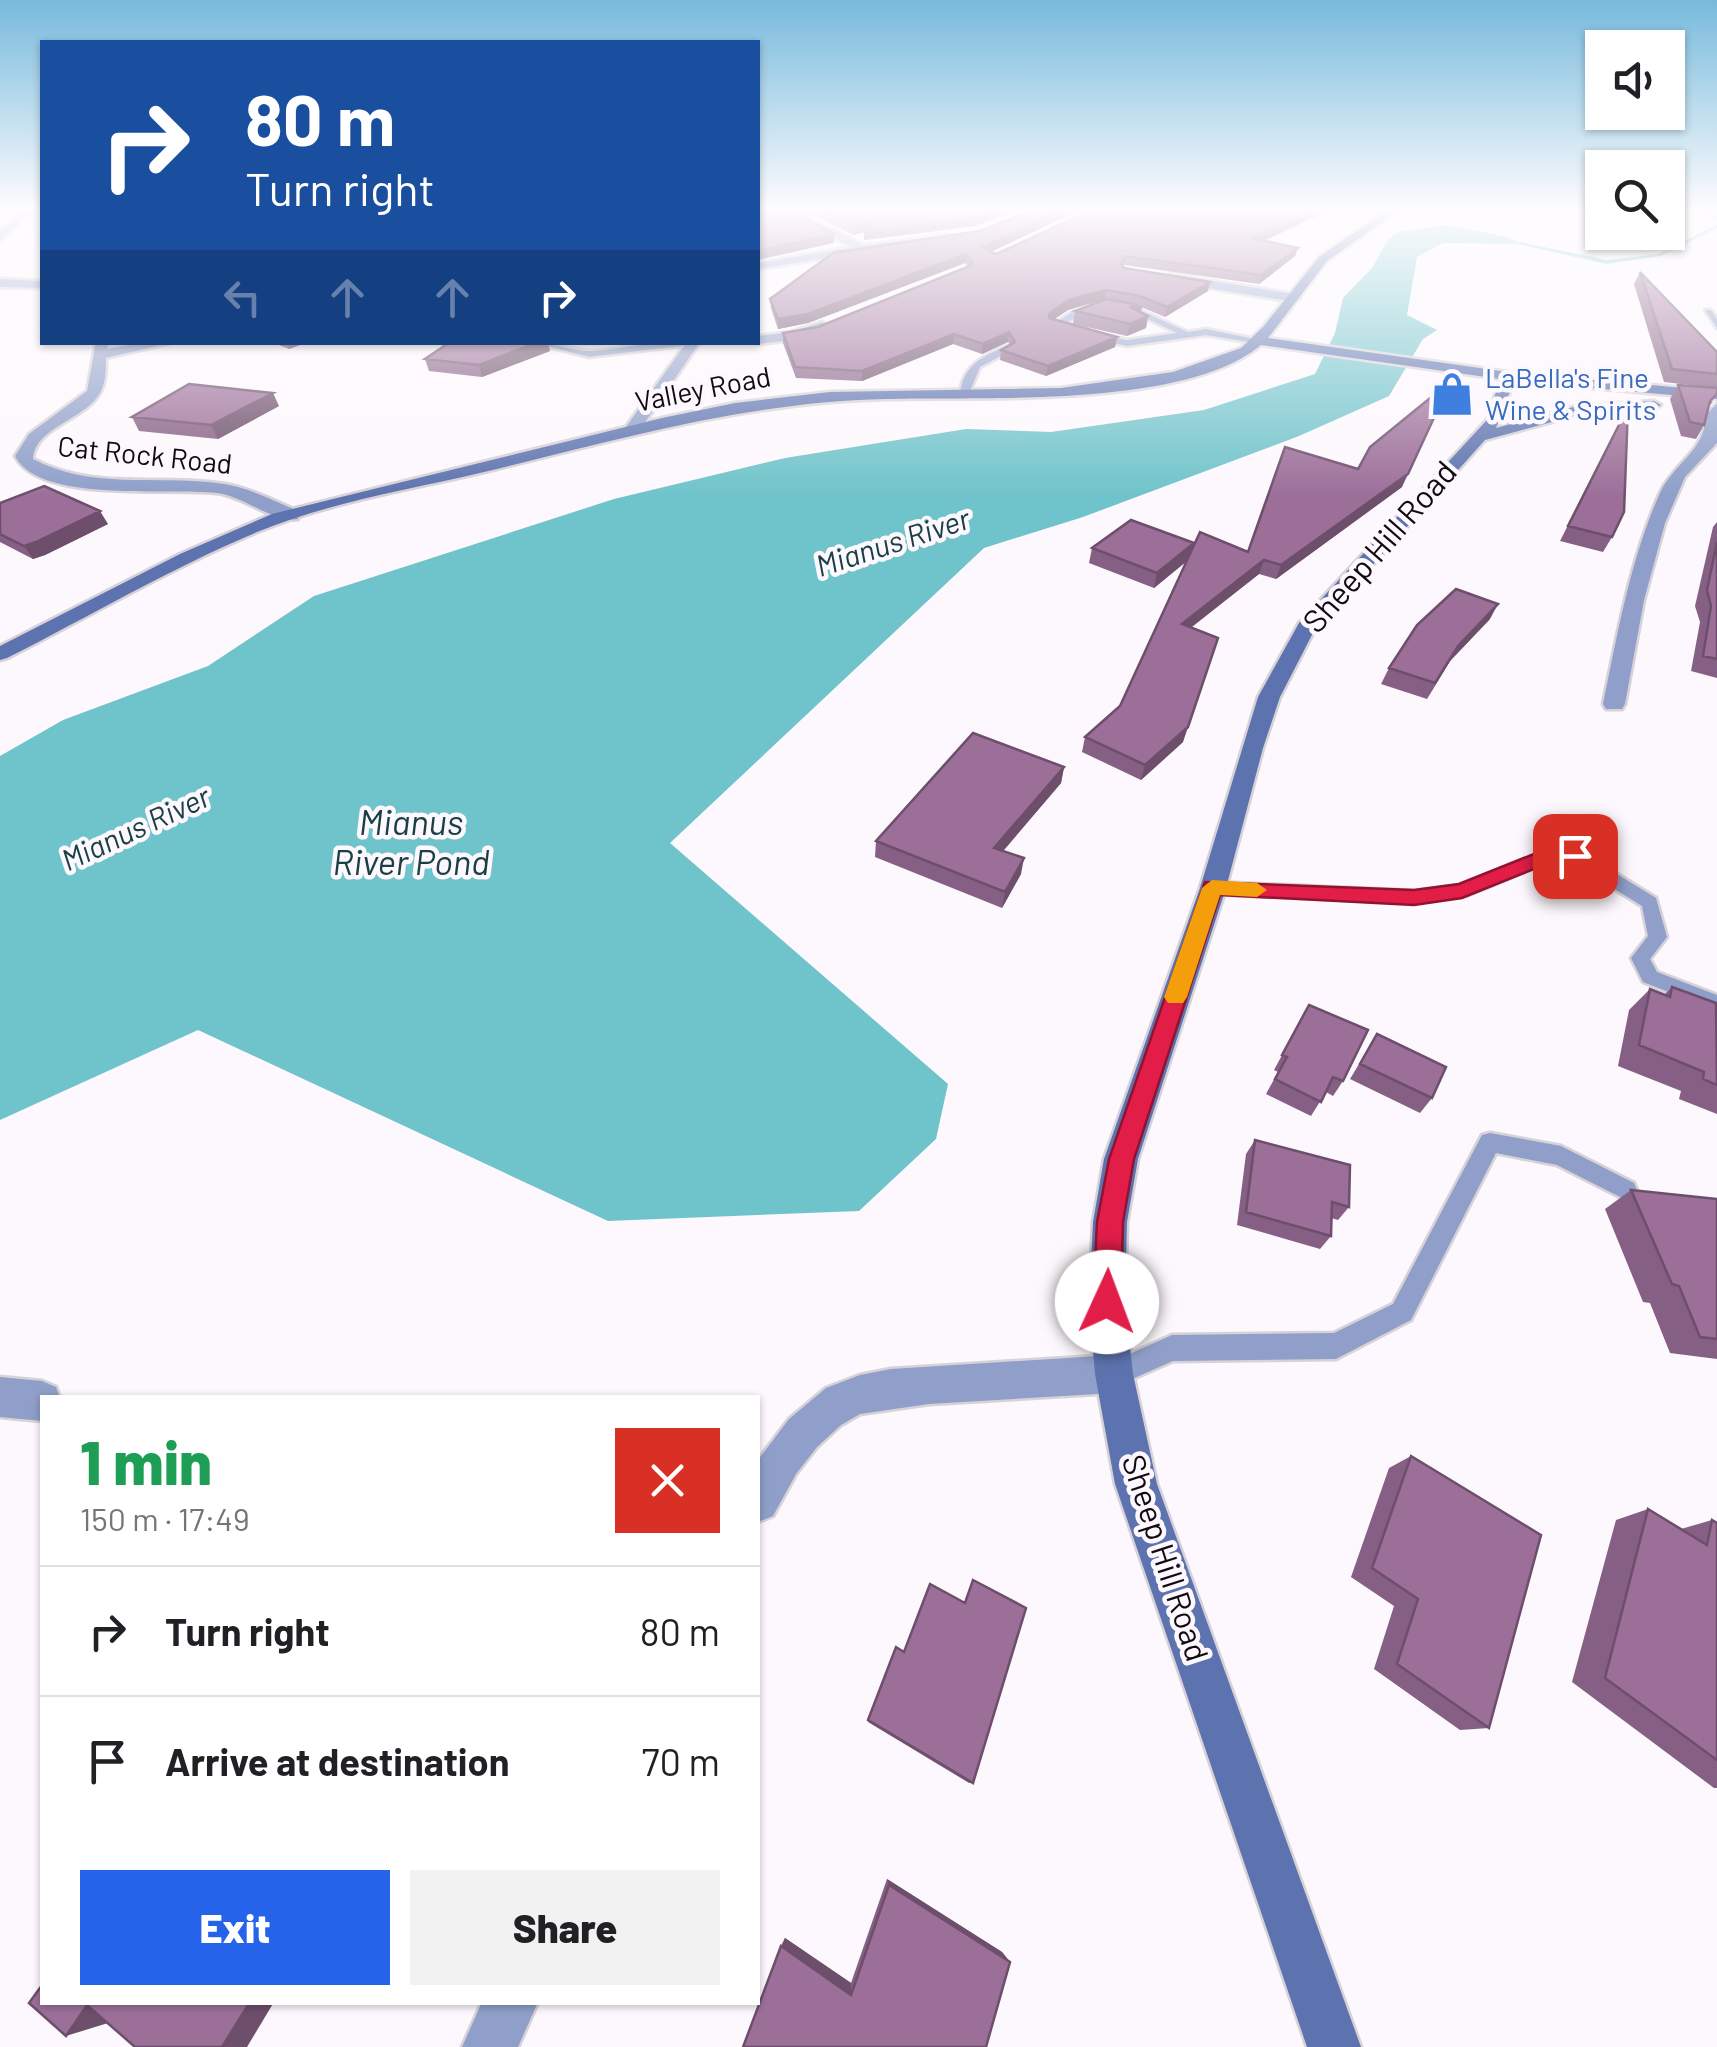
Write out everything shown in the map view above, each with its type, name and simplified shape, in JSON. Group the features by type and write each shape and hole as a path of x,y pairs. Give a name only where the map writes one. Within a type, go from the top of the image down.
{"street":[{"name":"Valley Road","path":"0,654 220,544 292,515 632,431 773,401 1060,395 1155,382 1241,355 1286,307"},
{"path":"760,340 793,336 839,320"},
{"path":"1254,340 1508,376 1717,395"},
{"path":"101,349 139,345"},
{"path":"632,431 641,412 692,345"},
{"name":"Cat Rock Road","path":"101,349 94,392 31,440 23,456 26,462 54,476 85,481 221,488 292,515"},
{"name":"Sheep Hill Road","path":"1334,2047 1136,1484 1114,1374 1107,1302 1110,1222 1121,1159 1212,888 1270,697 1306,628 1494,421 1508,376"},
{"path":"1478,437 1542,418 1620,405 1717,407 1713,415 1715,434 1709,446 1680,472 1664,502 1639,586 1614,704"},
{"path":"760,1498 800,1436 842,1400 884,1390 1114,1374"},
{"path":"0,1397 40,1401"},
{"path":"489,2047 510,2005"}],"lane":[{"path":"1087,307 1055,326 1127,343 1220,333 1254,340"},
{"path":"1116,307 1144,314 1185,334"},
{"path":"1708,312 1717,325"},
{"path":"548,345 589,354 675,345"},
{"path":"964,396 968,372 974,365 1006,349"},
{"path":"1212,888 1414,898 1462,891 1549,855 1575,856 1650,904 1658,936 1640,958 1650,977 1717,1003"},
{"path":"1114,1374 1172,1348 1336,1346 1402,1312 1490,1142 1561,1156 1626,1190"}],"water":[{"name":"Mianus River Pond","path":"1341,307 1408,307 1407,315 1437,330 1423,339 1389,396 1299,436 1083,517 984,548 670,843 948,1084 936,1139 859,1211 608,1221 198,1030 0,1120 0,756 63,720 208,666 314,596 614,499 785,458 966,429 1051,432 1204,410 1315,374 1335,333"}],"building":[{"path":"773,307 828,307 808,314 778,319"},
{"path":"869,307 1059,307 1049,318 1117,337 1048,366 1001,350 1015,342 1009,332 983,344 954,334 862,371 795,367 783,333 818,327"},
{"path":"1087,307 1139,307 1142,308 1130,307 1148,316 1130,324 1075,311"},
{"path":"1651,307 1673,307 1717,352 1717,374 1672,369"},
{"path":"446,345 530,345 479,365 425,359"},
{"path":"1451,381 1408,474 1281,565 1264,560 1182,624 1218,638 1188,727 1145,765 1085,737 1120,706 1200,532 1248,552 1285,447 1358,469 1370,447"},
{"path":"189,384 273,393 211,425 132,417"},
{"path":"1678,385 1717,388 1704,425 1690,422"},
{"path":"1628,407 1624,512 1612,537 1568,526"},
{"path":"44,486 100,511 24,546 0,534 0,503"},
{"path":"1131,520 1194,543 1157,573 1092,548"},
{"path":"1717,542 1717,659 1703,656 1711,606 1707,590"},
{"path":"1456,589 1498,604 1458,646 1435,683 1389,668 1417,625"},
{"path":"973,733 1064,767 994,848 1024,858 1005,892 876,841"},
{"path":"1672,987 1716,1003 1717,1085 1703,1079 1704,1072 1639,1045 1650,989 1670,997"},
{"path":"1309,1005 1368,1030 1343,1081 1333,1077 1321,1102 1275,1079 1287,1057 1282,1055"},
{"path":"1377,1034 1446,1067 1432,1098 1360,1064"},
{"path":"1255,1140 1350,1165 1349,1207 1332,1202 1331,1236 1246,1212"},
{"path":"1631,1190 1717,1199 1717,1339 1700,1337"},
{"path":"1411,1456 1541,1535 1489,1728 1397,1664 1418,1599 1372,1568"},
{"path":"1648,1509 1707,1545 1712,1520 1717,1523 1717,1760 1605,1678"},
{"path":"973,1580 1026,1608 973,1783 868,1720 896,1647 904,1652 930,1584 965,1603"},
{"path":"889,1885 1010,1962 986,2047 743,2047 781,1946 851,1995"},
{"path":"40,1988 40,2005 87,2005 66,2036 29,2003"},
{"path":"87,2005 248,2005 222,2047 135,2047"}],"slow traffic":[{"path":"1175,997 1212,888 1257,890"}],"place":[{"name":"LaBella's Fine Wine & Spirits","path":"1452,394"}],"route":[{"path":"1107,1302 1110,1222 1121,1159 1212,888 1414,898 1462,891 1549,855 1575,856"}],"water label":[{"name":"Mianus River","path":"893,543"},
{"name":"Mianus River","path":"136,829"}]}
